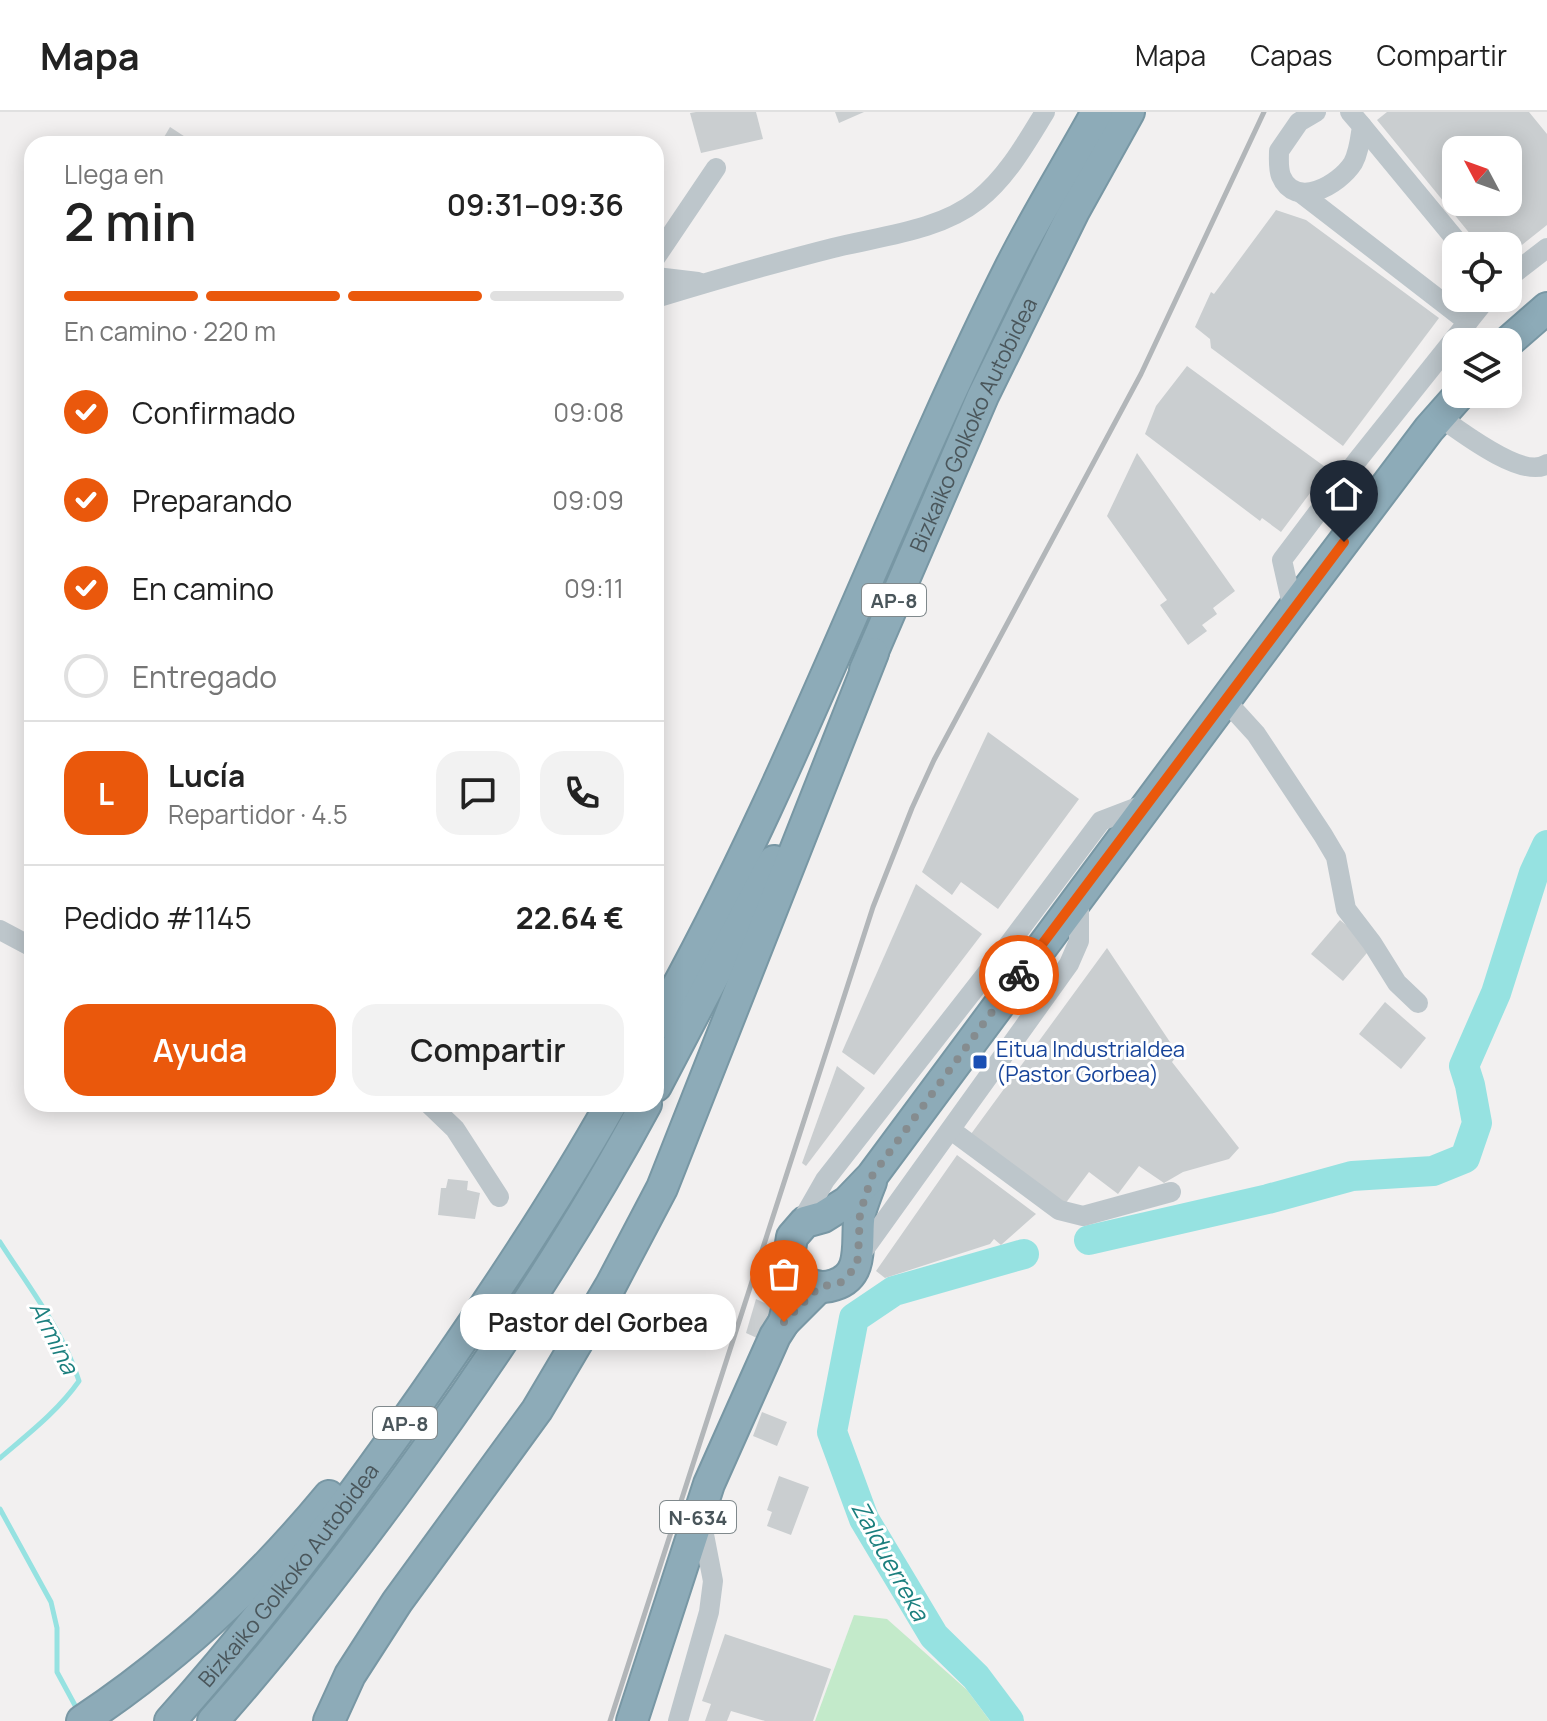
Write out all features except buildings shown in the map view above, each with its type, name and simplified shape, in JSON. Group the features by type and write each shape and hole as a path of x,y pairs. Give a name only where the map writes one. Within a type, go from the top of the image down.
{"highway":[{"name":"Bizkaiko Golkoko Autobidea","path":"664,1009 783,769 1012,264 1097,112"},
{"name":"Bizkaiko Golkoko Autobidea","path":"664,1071 791,827 873,653 983,396 1074,211 1129,112"},
{"path":"1522,330 1547,308"},
{"path":"810,1223 847,1202 872,1176 1293,609 1448,408"},
{"path":"329,1721 350,1675 397,1602 537,1410 611,1285 662,1188 873,653"},
{"name":"Bizkaiko Golkoko Autobidea","path":"170,1721 302,1563 363,1483 505,1280 606,1112"},
{"name":"Bizkaiko Golkoko Autobidea","path":"213,1721 337,1572 444,1427 540,1287 641,1112"},
{"path":"858,1251 860,1213 872,1176"},
{"path":"810,1223 845,1224 858,1251"},
{"name":"N-634","path":"632,1721 709,1484 747,1395 784,1322 791,1292 789,1246 810,1223"},
{"name":"N-634","path":"784,1322 819,1287 830,1287 849,1277 858,1251"},
{"path":"791,1266 802,1280 819,1287"},
{"path":"82,1721 168,1659 262,1571 358,1461 421,1399"}],"street":[{"path":"664,296 928,225 953,214 976,201 995,184 1045,112"},
{"path":"1316,112 1299,122 1279,151 1282,180 1468,322"},
{"path":"1301,193 1319,191 1346,172 1358,150 1356,119"},
{"path":"1356,119 1449,232"},
{"path":"664,245 716,168"},
{"path":"1522,267 1547,248"},
{"path":"664,278 706,283"},
{"path":"1293,609 1282,560 1476,312"},
{"path":"1440,417 1519,466 1542,468 1547,464"},
{"path":"1225,700 1256,734 1336,857 1346,909 1397,983 1418,1003"},
{"path":"810,1223 825,1180 1101,821 1148,803"},
{"path":"858,1251 951,1130 1069,964 1079,941 1079,895"},
{"path":"0,930 24,943"},
{"path":"437,1112 455,1129 499,1197"},
{"path":"951,1130 1059,1210 1083,1216 1171,1192"},
{"path":"678,1721 709,1612 713,1581 699,1513"}],"green space":[{"path":"854,1615 887,1619 967,1690 990,1721 815,1721"}],"waterway":[{"path":"1089,1240 1268,1199 1352,1176 1433,1171 1465,1158 1477,1123 1464,1066 1496,993 1534,873 1547,845"},
{"name":"Armina","path":"0,1242 54,1326 79,1381 52,1412 0,1458"},
{"name":"Zalduerreka","path":"1009,1721 976,1677 934,1636 864,1519 832,1432 854,1318 894,1291 1024,1254"},
{"name":"Armina","path":"0,1509 51,1602 57,1628 57,1672 77,1709"}],"railway":[{"path":"610,1721 873,907 912,808 934,760 1141,374 1264,112"}],"way so far":[{"path":"784,1322 819,1287 830,1287 849,1277 858,1258 860,1213 872,1176 1019,975"}],"place":[{"name":"Eitua Industrialdea (Pastor Gorbea)","path":"980,1062"},
{"name":"Pastor del Gorbea","path":"784,1322"}],"route":[{"path":"1019,975 1344,542"}]}
